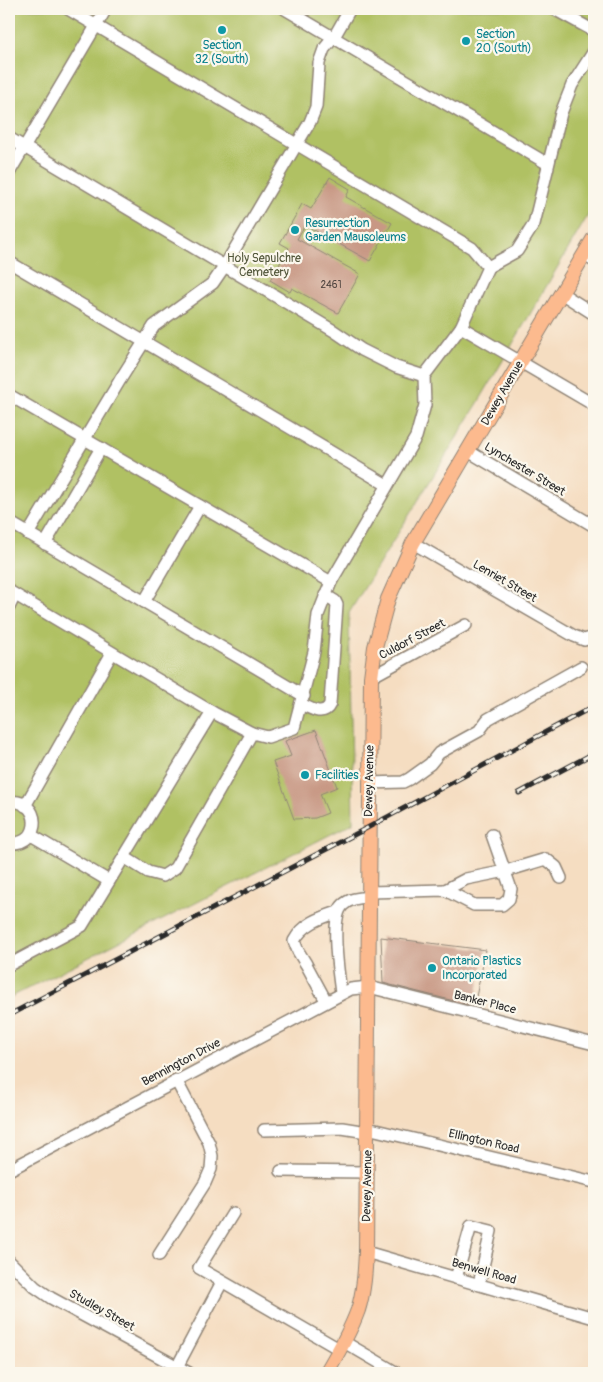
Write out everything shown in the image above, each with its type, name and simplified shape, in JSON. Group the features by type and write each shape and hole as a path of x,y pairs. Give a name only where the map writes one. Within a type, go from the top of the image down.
{"main road":[{"name":"Dewey Avenue","path":"326,1373 342,1346 358,1309 362,1294 366,1252 369,783 371,677 375,647 386,607 413,543 561,293 589,258 594,238"}],"street":[{"path":"68,9 472,248 488,268"},
{"path":"9,173 106,9"},
{"path":"285,9 548,164"},
{"path":"28,534 154,326 213,283 224,266 310,122 316,107 319,63 324,49 334,37 350,9"},
{"path":"554,9 594,31"},
{"path":"9,606 12,593 212,712 252,732 268,737 294,728 314,652 318,615 331,582 416,437 426,405 424,376 461,327 488,268 517,251 534,224 561,113 572,86 594,51"},
{"path":"9,138 334,331 362,350 396,368 424,376"},
{"path":"9,262 388,485"},
{"path":"561,293 594,314"},
{"path":"461,327 594,406"},
{"path":"9,395 331,582"},
{"path":"45,544 101,448"},
{"name":"Lynchester Street","path":"468,451 594,526"},
{"path":"144,602 200,506"},
{"path":"9,522 144,602 302,700 314,711 322,712 330,704 337,605 335,600 326,595"},
{"name":"Lenriet Street","path":"413,543 566,632 589,638"},
{"name":"Culdorf Street","path":"371,677 466,625"},
{"path":"25,806 112,653"},
{"path":"369,783 403,782 430,764 439,753 479,731 488,719 581,667"},
{"path":"9,965 82,926 212,712"},
{"path":"124,857 148,872 163,876 174,868 252,732"},
{"path":"9,802 18,802 30,809 35,822 31,835 21,842 9,843"},
{"path":"31,835 109,881"},
{"path":"445,890 474,905 502,905 509,899 511,889 492,835"},
{"path":"341,993 335,932 338,912 342,905 355,898 369,894 445,890 466,879 506,871 546,859 556,867 561,878"},
{"path":"326,1002 294,941 304,927 325,916 338,912"},
{"name":"Bennington Drive","path":"9,1170 341,993 351,989 369,987"},
{"name":"Banker Place","path":"369,987 594,1044"},
{"path":"160,1255 205,1183 211,1169 212,1156 209,1143 176,1080"},
{"name":"Ellington Road","path":"264,1130 342,1128 367,1130 594,1182"},
{"path":"281,1171 366,1172"},
{"path":"233,1213 199,1268 342,1346 397,1373"},
{"path":"456,1278 471,1226 491,1231 479,1284"},
{"name":"Benwell Road","path":"366,1252 594,1318"},
{"name":"Studley Street","path":"9,1261 35,1286 51,1298 189,1373"},
{"path":"178,1367 222,1282"}],"green space":[{"name":"Holy Sepulchre Cemetery","path":"9,9 594,9 594,205 478,403 349,613 353,823 9,998"}],"building":[{"path":"330,177 350,189 346,197 392,223 370,261 305,225 297,239 360,274 338,313 292,288 290,292 270,280 289,248 280,243 302,204 311,209"},
{"name":"Facilities","path":"316,730 337,787 320,794 328,813 315,818 294,819 273,762 291,756 285,741"},
{"name":"Ontario Plastics Incorporated","path":"381,937 486,950 474,1006 383,983"}],"railway":[{"path":"9,1015 369,827 594,706"},
{"path":"519,793 594,753"}],"place":[{"name":"Section 32 (South)","path":"222,30"},
{"name":"Section 20 (South)","path":"466,41"},
{"name":"Resurrection Garden Mausoleums","path":"295,230"},
{"name":"Facilities","path":"305,775"},
{"name":"Ontario Plastics Incorporated","path":"432,968"}]}
